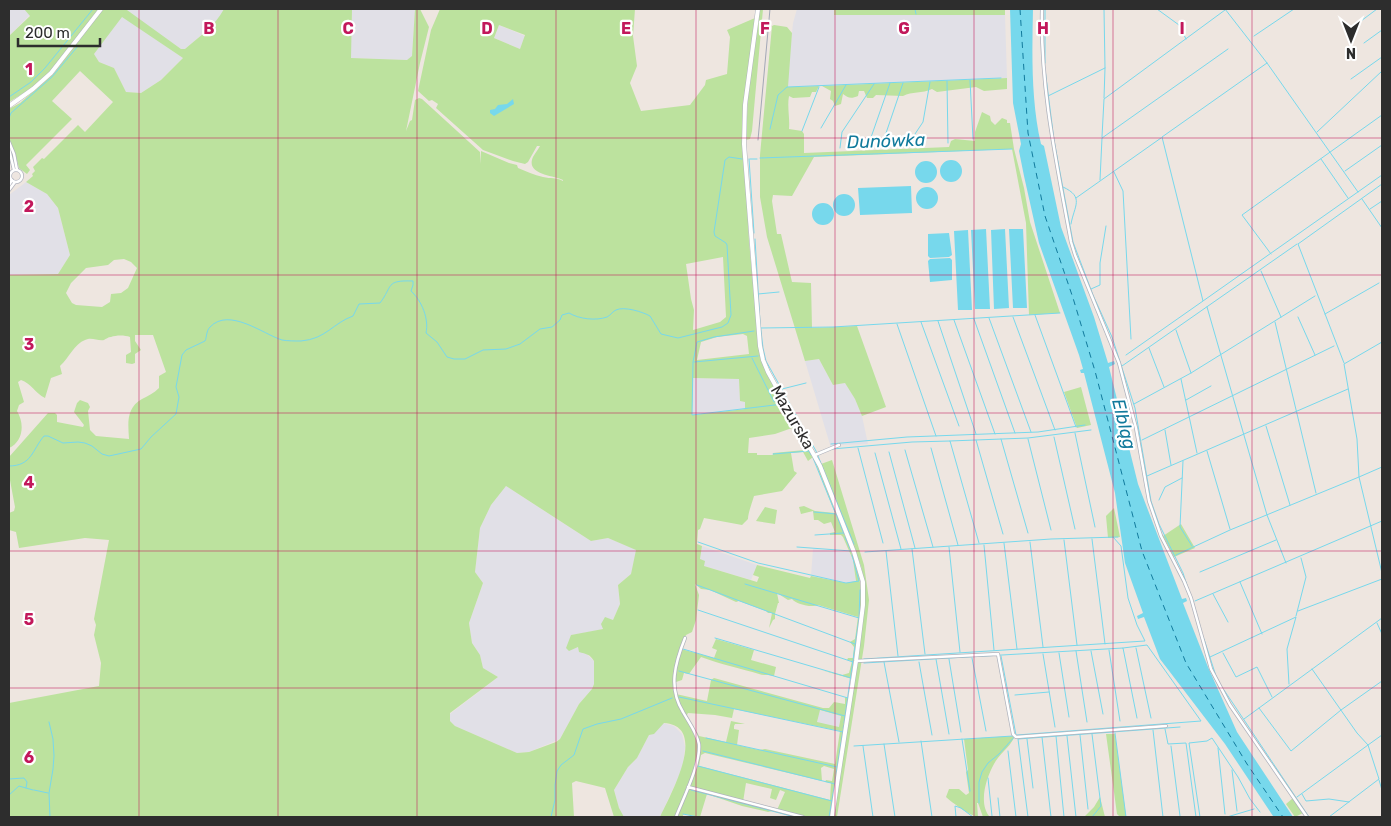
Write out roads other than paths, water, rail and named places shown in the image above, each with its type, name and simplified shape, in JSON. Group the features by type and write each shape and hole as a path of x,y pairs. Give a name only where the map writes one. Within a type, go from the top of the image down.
{"main road":[{"path":"9,106 52,73 101,9"},
{"name":"Mazurska","path":"758,9 746,96 744,128 761,352 768,372 815,455 851,544 862,577 864,602 832,817"}],"street":[{"path":"1042,9 1043,65 1052,140 1071,242 1074,255 1119,363 1136,428 1145,484 1156,524 1191,598 1207,658 1218,684 1230,705 1307,817"},
{"path":"9,142 14,154 16,170"},
{"path":"9,149 16,170 21,172 22,178 19,182 13,181"},
{"path":"13,181 10,175 16,170"},
{"path":"9,185 13,181"},
{"path":"9,190 13,181"},
{"path":"815,455 839,445"},
{"path":"676,817 695,765 699,744 678,704 674,675 676,660 685,638"},
{"path":"856,662 998,654 1013,734 1016,737 1166,726"},
{"path":"688,787 803,817"}],"water":[{"path":"1010,9 1033,9 1032,60 1035,111 1041,144 1044,146 1061,227 1094,317 1108,363 1114,361 1115,364 1109,367 1138,484 1182,599 1186,598 1187,601 1183,603 1208,667 1237,732 1293,817 1273,816 1225,744 1160,659 1144,617 1138,619 1137,616 1143,613 1125,563 1115,493 1084,373 1081,373 1080,370 1083,369 1079,355 1039,243 1024,176 1019,151 1021,144 1013,103"},
{"path":"513,99 514,104 494,116 490,113 490,110 495,109 498,105 507,104"},
{"path":"951,160 959,163 962,171 959,179 951,182 943,179 940,171 943,163"},
{"path":"926,161 934,164 937,172 934,180 926,183 918,180 915,172 918,164"},
{"path":"911,186 912,213 860,215 858,188"},
{"path":"927,187 935,190 938,198 935,206 927,209 919,206 916,198 919,190"},
{"path":"844,194 852,197 855,205 852,213 844,216 836,213 833,205 836,197"},
{"path":"823,203 831,206 834,214 831,222 823,225 815,222 812,214 815,206"},
{"path":"986,229 990,309 975,309 971,230"},
{"path":"1005,229 1009,308 994,309 991,230"},
{"path":"1009,229 1023,229 1027,308 1013,308"},
{"path":"968,230 972,310 958,310 954,231"},
{"path":"949,233 952,255 949,257 930,258 928,256 928,234"},
{"path":"950,258 952,260 952,280 930,282 928,261 930,259"}],"waterway":[{"path":"9,97 31,82 45,68 93,9"},
{"path":"915,9 916,14"},
{"path":"1045,9 1045,63"},
{"path":"1104,9 1104,98"},
{"path":"1157,9 1179,25 1186,39"},
{"path":"1225,9 1267,63 1358,192"},
{"path":"1254,36 1294,9"},
{"path":"1361,21 1377,9"},
{"path":"1102,137 1104,99 1225,10"},
{"path":"1364,43 1382,30"},
{"path":"9,118 11,113 52,77 78,46"},
{"path":"1100,180 1102,138 1228,49"},
{"path":"1351,79 1382,57"},
{"path":"1126,355 1203,301 1162,137 1267,63"},
{"path":"1048,96 1105,68"},
{"name":"Elbląg","path":"1045,69 1054,140 1073,242 1093,295 1112,337 1135,408 1151,501 1159,524 1183,573 1197,616"},
{"path":"1317,132 1382,71"},
{"path":"770,129 778,95 787,87 1001,78"},
{"path":"970,80 973,139"},
{"path":"947,81 948,143"},
{"path":"914,145 915,134 923,122 930,82"},
{"path":"868,146 890,83"},
{"path":"882,145 903,83"},
{"path":"840,148 842,132 874,84"},
{"path":"821,128 846,85"},
{"path":"802,131 819,87"},
{"path":"1271,254 1242,215 1382,115"},
{"path":"1076,198 1161,138"},
{"path":"1345,171 1382,145"},
{"name":"Dunówka","path":"760,158 1012,149"},
{"name":"Dunówka","path":"9,466 17,465 27,460 44,436 63,443 85,443 102,454 109,456 141,449 176,414 179,397 176,387 182,355 186,350 205,341 210,327 218,322 236,321 282,340 310,340 353,316 359,304 380,303 391,285 398,282 413,281 411,291 424,310 426,333 437,342 447,357 454,359 465,359 483,350 506,349 520,344 540,329 552,327 560,320 562,315 569,313 583,318 598,319 607,317 619,309 633,310 650,316 661,334 678,338 722,327 728,323 731,315 727,245 715,236 714,232 725,160 729,157 742,159"},
{"path":"749,159 754,233"},
{"name":"Dunówka","path":"750,159 757,159"},
{"path":"1321,159 1348,198"},
{"path":"1114,172 1123,191 1131,339"},
{"path":"1203,301 1382,175"},
{"path":"1344,363 1298,244 1382,184"},
{"path":"1063,187 1074,194 1076,198 1076,207 1071,224"},
{"path":"1362,199 1382,228"},
{"path":"1370,209 1382,201"},
{"path":"1091,289 1100,285 1100,263 1106,226"},
{"path":"755,239 760,322 766,361 816,451 854,544"},
{"path":"1122,366 1297,244"},
{"path":"1261,271 1281,317"},
{"path":"1325,314 1379,283"},
{"path":"758,294 779,292"},
{"name":"Elbląg","path":"1134,404 1191,373 1315,296"},
{"path":"1207,307 1267,515 1286,563"},
{"path":"761,328 833,327 1060,313"},
{"path":"1035,315 1076,427"},
{"path":"1013,317 1055,430"},
{"path":"1298,317 1315,355"},
{"path":"989,318 1031,432"},
{"path":"974,319 1015,433"},
{"path":"954,320 995,434"},
{"path":"938,321 976,434"},
{"path":"921,322 959,426"},
{"path":"1275,322 1316,493"},
{"path":"897,324 936,436"},
{"path":"1176,330 1191,373"},
{"path":"754,331 714,337 697,342 693,362 692,415 783,404"},
{"path":"1176,555 1230,530 1359,477 1357,439 1344,364 1382,342"},
{"name":"Elbląg","path":"1142,440 1334,346"},
{"path":"1149,348 1164,387"},
{"path":"694,362 758,356"},
{"path":"752,358 774,402"},
{"path":"1181,379 1197,453"},
{"path":"782,389 806,383"},
{"path":"1186,400 1211,386"},
{"path":"1147,476 1348,389"},
{"path":"787,411 811,455"},
{"path":"831,444 907,437 1038,432 1085,425"},
{"path":"1266,426 1290,505"},
{"path":"950,441 1028,438 1091,430"},
{"path":"1165,430 1171,465"},
{"path":"1075,433 1095,527"},
{"path":"1054,437 1075,529"},
{"path":"1001,439 1028,533"},
{"path":"1028,439 1051,530"},
{"path":"976,440 1003,534"},
{"path":"832,449 912,442 950,441 979,543"},
{"path":"858,448 883,543"},
{"path":"931,448 958,545"},
{"path":"905,450 933,547"},
{"path":"773,454 809,451"},
{"path":"1207,451 1230,529"},
{"path":"889,452 915,548"},
{"path":"875,453 901,549"},
{"path":"813,458 835,512"},
{"path":"1183,461 1180,527 1192,546"},
{"path":"1382,467 1359,477 1382,573"},
{"path":"1159,500 1165,487 1182,478"},
{"path":"814,512 836,514 844,534"},
{"path":"1195,601 1382,521"},
{"path":"815,535 843,533"},
{"path":"845,537 851,551"},
{"path":"864,659 1145,641 1137,625 1128,598 1121,546 1113,537"},
{"path":"865,552 1051,539 1118,537"},
{"path":"1092,539 1105,644"},
{"path":"1064,540 1077,645"},
{"path":"1200,572 1276,540"},
{"path":"698,542 758,563 846,583 859,581 852,555"},
{"path":"1030,542 1043,647"},
{"path":"1004,543 1017,649"},
{"path":"984,545 994,650"},
{"path":"797,547 851,551"},
{"path":"949,547 960,652"},
{"path":"912,549 925,654"},
{"path":"886,551 898,656"},
{"path":"1296,616 1306,577 1301,558"},
{"path":"1298,611 1382,579"},
{"path":"1240,582 1262,634"},
{"path":"745,584 859,618"},
{"path":"697,585 855,644"},
{"path":"844,723 859,618 860,590"},
{"path":"1213,594 1228,622"},
{"path":"698,610 853,662"},
{"path":"1210,657 1296,617 1287,649 1289,684"},
{"path":"1244,719 1382,618"},
{"path":"1377,623 1382,634"},
{"path":"715,638 851,678"},
{"path":"1204,639 1216,676"},
{"path":"1017,735 1201,721 1147,645 1123,648"},
{"path":"864,663 1123,648 1137,718"},
{"path":"1136,648 1151,718"},
{"path":"683,649 848,698"},
{"path":"1109,650 1120,721"},
{"path":"1076,651 1087,722"},
{"path":"1091,651 1103,714"},
{"path":"1059,653 1069,717"},
{"path":"1223,653 1236,677 1257,667 1272,697"},
{"path":"1043,654 1055,727"},
{"path":"979,803 979,782 982,772 988,763 1016,735 1001,656"},
{"path":"972,658 986,731"},
{"path":"936,659 949,734"},
{"path":"949,659 961,732"},
{"path":"884,662 899,742"},
{"path":"919,662 932,735"},
{"path":"1312,669 1357,733 1368,745 1382,735"},
{"path":"679,671 845,716"},
{"path":"1259,708 1291,751 1341,710 1382,681"},
{"path":"1224,690 1309,817"},
{"path":"1015,695 1049,692"},
{"path":"679,697 843,732"},
{"path":"551,817 555,800 557,771 561,765 574,755 583,729 621,719 672,698"},
{"path":"49,722 54,756 49,793 50,817"},
{"path":"1028,817 1018,739 1180,727"},
{"path":"1165,729 1168,744 1186,743 1196,817"},
{"path":"836,774 843,730"},
{"path":"1153,730 1163,817"},
{"path":"1115,733 1126,817"},
{"path":"1092,734 1101,806 1092,817"},
{"path":"1080,735 1088,809"},
{"path":"854,746 1013,736"},
{"path":"1056,736 1064,817"},
{"path":"1067,736 1076,817"},
{"path":"1042,737 1051,817"},
{"path":"706,738 837,767"},
{"path":"1200,817 1189,743 1207,741 1212,738 1260,812"},
{"path":"962,739 970,791"},
{"path":"1027,739 1033,788"},
{"path":"921,741 932,817"},
{"path":"884,744 895,817"},
{"path":"1297,797 1368,745 1379,779 1329,817"},
{"path":"863,746 873,817"},
{"path":"1171,746 1180,816"},
{"path":"1218,748 1225,814"},
{"path":"703,751 835,784"},
{"path":"1008,751 1016,817"},
{"path":"698,766 832,801"},
{"path":"1232,770 1237,811"},
{"path":"829,817 836,776"},
{"path":"9,779 24,778 27,782 26,788"},
{"path":"988,778 992,816"},
{"path":"1379,780 1382,790"},
{"path":"9,795 19,786 33,790"},
{"path":"34,790 48,793"},
{"path":"691,790 795,817"},
{"path":"1302,794 1306,801 1329,799 1349,802"},
{"path":"998,798 1000,817"},
{"path":"956,817 955,806 973,817"},
{"path":"1227,817 1254,809"},
{"path":"683,814 698,817"},
{"path":"1356,817 1370,817"}],"railway":[{"path":"758,140 770,9"}]}
